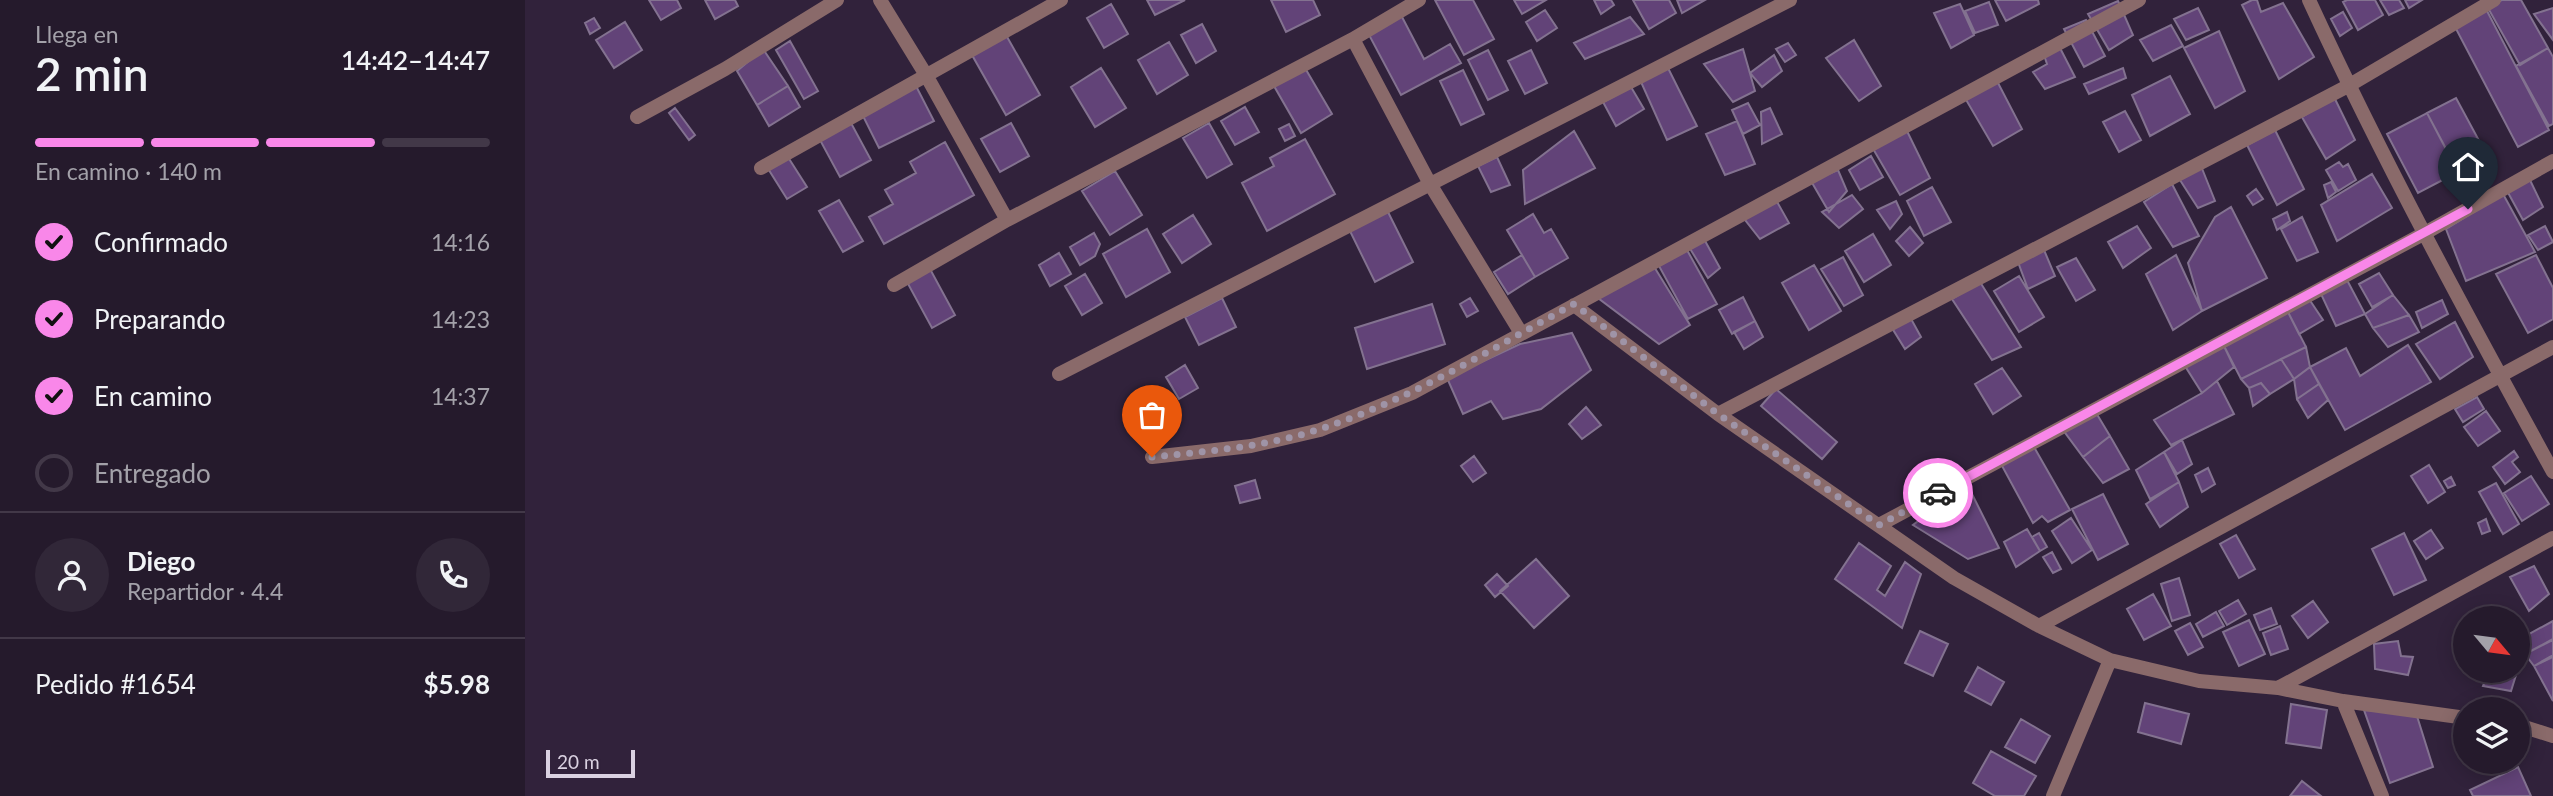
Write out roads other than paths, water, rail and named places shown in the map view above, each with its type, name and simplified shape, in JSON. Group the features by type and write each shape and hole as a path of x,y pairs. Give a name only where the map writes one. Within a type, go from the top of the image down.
{"street":[{"path":"637,117 725,69 837,0"},
{"path":"880,0 926,75 1007,220"},
{"path":"894,285 1007,220 1353,38 1419,0"},
{"path":"1059,374 1790,0"},
{"path":"1152,457 1251,446 1320,430 1412,393 2139,0"},
{"path":"2309,0 2348,86 2553,472"},
{"path":"1718,414 2348,86 2494,0"},
{"path":"761,168 1053,2"},
{"path":"1353,38 1430,184 1521,333"},
{"path":"1879,525 2425,233 2553,161"},
{"path":"1574,304 1718,414 1954,578 2039,626 2110,660 2199,681 2278,688 2343,701 2453,716"},
{"path":"2039,626 2553,347"},
{"path":"2278,688 2553,538"},
{"path":"2053,796 2110,660"},
{"path":"2343,701 2382,796"},
{"path":"2530,729 2553,736"}]}
